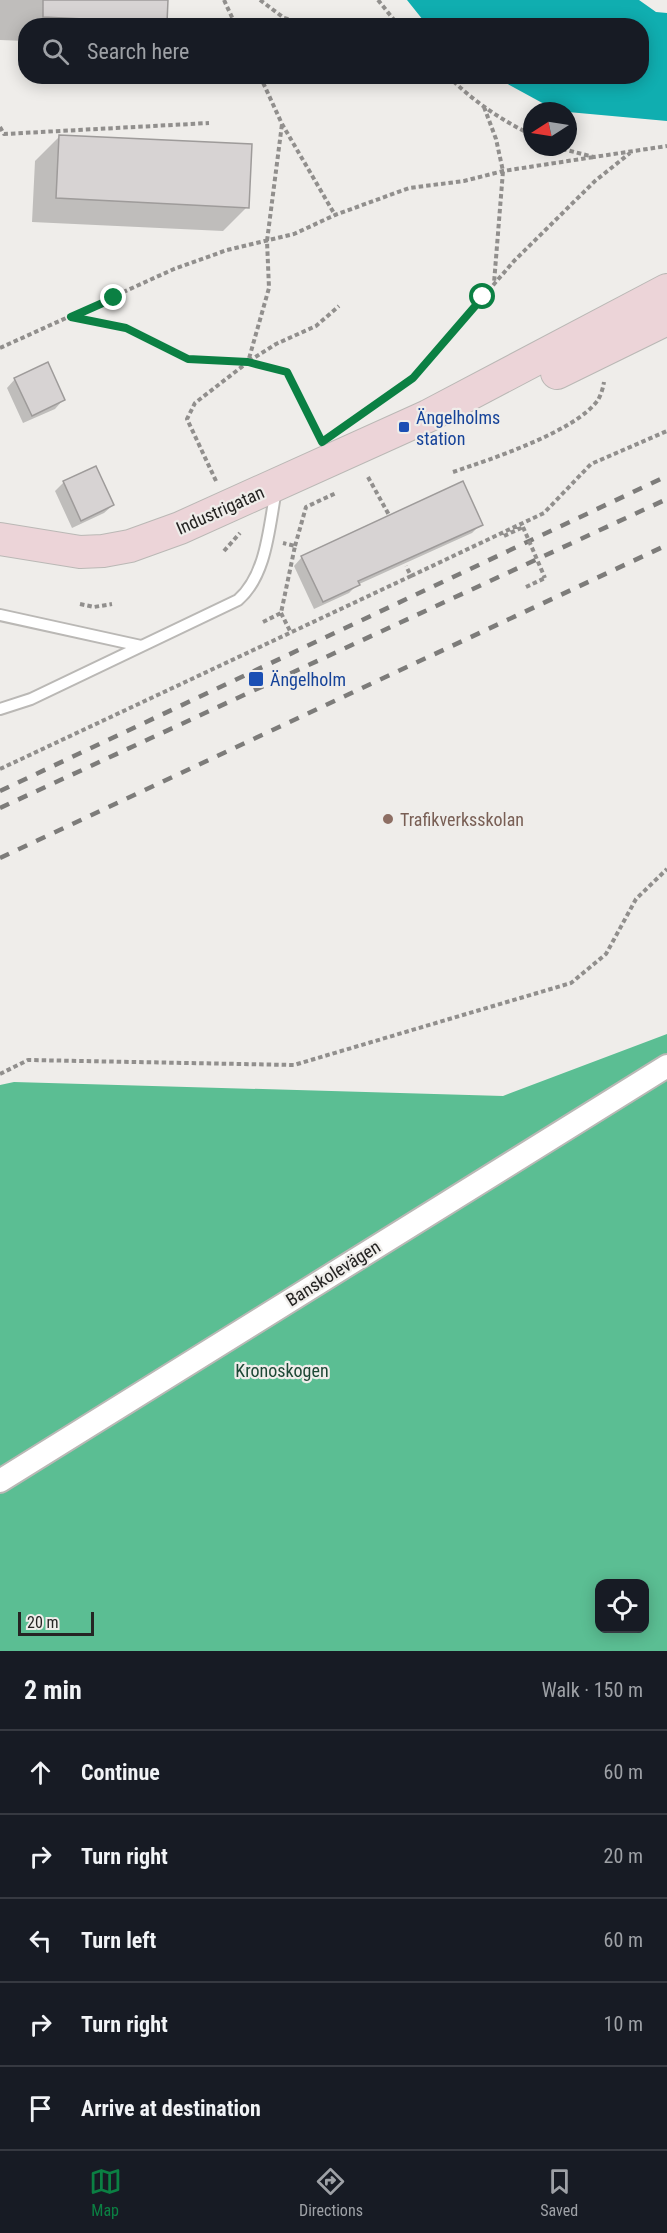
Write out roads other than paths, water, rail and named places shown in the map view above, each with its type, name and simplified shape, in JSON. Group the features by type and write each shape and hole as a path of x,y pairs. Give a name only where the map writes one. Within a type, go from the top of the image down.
{"street":[{"name":"Industrigatan","path":"0,539 21,545 80,552 130,546 180,528 428,416 667,290"},
{"path":"428,416 455,422 667,319"},
{"name":"Banskolevägen","path":"0,1481 667,1066"}],"lane":[{"path":"0,709 31,699 230,605 246,593 257,574 277,485"},
{"path":"0,615 141,646"}],"water":[{"path":"407,0 639,0 656,12 667,13 667,121 577,113 577,102 541,102 508,84 649,84 649,18 421,18"}],"railway":[{"path":"0,791 667,476"},
{"path":"0,808 667,499"},
{"path":"0,858 667,545"}],"place":[{"name":"Ängelholms station","path":"404,427"},
{"name":"Ängelholm","path":"256,679"},
{"name":"Trafikverksskolan","path":"388,819"}],"park label":[{"name":"Kronoskogen","path":"282,1370"}]}
